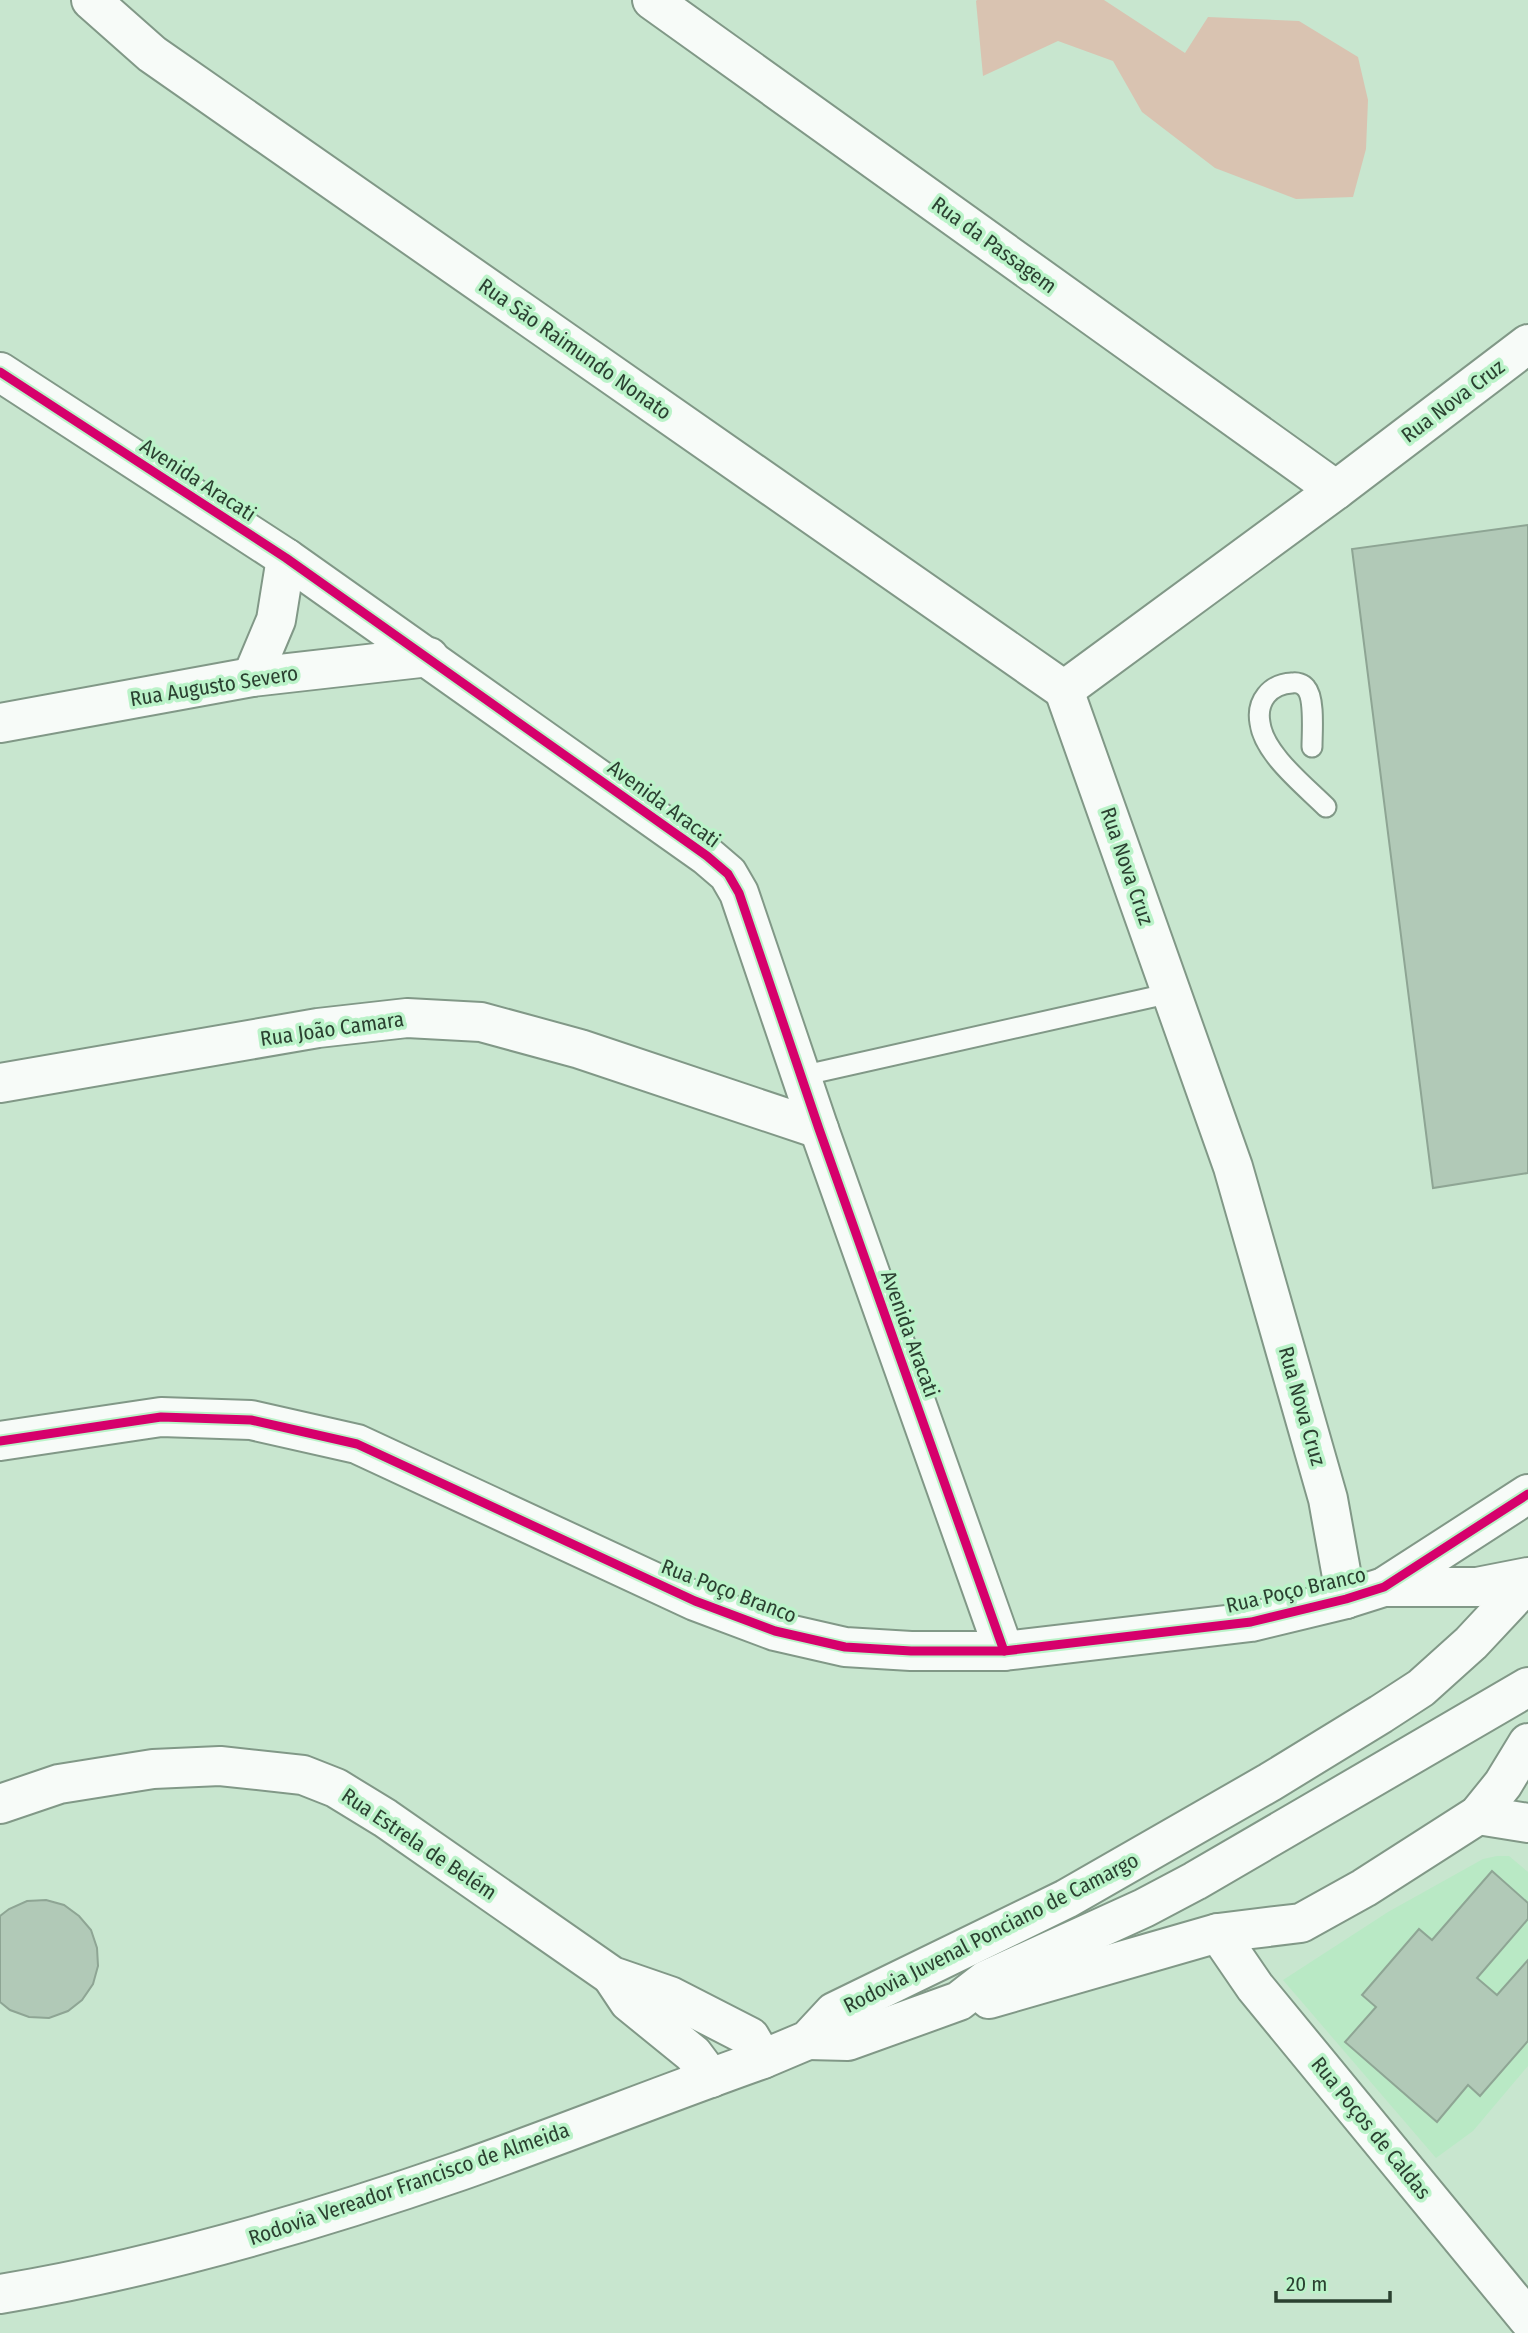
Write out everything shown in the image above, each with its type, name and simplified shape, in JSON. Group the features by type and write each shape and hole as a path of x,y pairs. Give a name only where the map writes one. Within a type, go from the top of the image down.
{"street":[{"name":"Rua São Raimundo Nonato","path":"91,0 152,54 1064,690"},
{"name":"Rua da Passagem","path":"652,0 1336,490"},
{"name":"Rua Nova Cruz","path":"1346,1600 1328,1499 1233,1167 1064,690 1336,490 1528,344"},
{"name":"Avenida Aracati","path":"0,372 286,558 429,657 707,856 728,874 739,893 819,1129 1004,1651"},
{"path":"252,677 276,620 286,558"},
{"name":"Rua Augusto Severo","path":"0,723 252,677 429,657"},
{"name":"Rua João Camara","path":"0,1083 318,1028 407,1017 493,1025 580,1049 819,1129"},
{"name":"Rua Poço Branco","path":"0,1441 161,1417 251,1420 357,1444 695,1601 775,1631 845,1647 911,1651 1004,1651 1251,1622 1346,1600 1384,1587 1528,1494"},
{"name":"Rua Poço Branco","path":"1384,1587 1477,1587 1528,1579"},
{"name":"Rodovia Juvenal Ponciano de Camargo","path":"808,2040 834,2012 1066,1899 1270,1782 1421,1688 1471,1643 1528,1579"},
{"name":"Rodovia Juvenal Ponciano de Camargo","path":"808,2040 848,2041 959,2001 986,1980 1144,1908 1195,1881 1528,1687"},
{"path":"959,2001 995,1999 1218,1933 1301,1923 1364,1888 1478,1815 1503,1784 1528,1743"},
{"name":"Rua Estrela de Belém","path":"0,1804 59,1784 153,1769 220,1766 303,1775 336,1788 385,1818 612,1976 670,1996 750,2037 763,2059"},
{"path":"1195,1881 1202,1854 1219,1834 1259,1807 1270,1782"},
{"path":"1478,1815 1528,1823"},
{"name":"Rua Poços de Caldas","path":"1195,1881 1218,1933 1255,1987 1528,2319"},
{"name":"Rua Estrela de Belém","path":"612,1976 629,2002 693,2054 711,2078"},
{"name":"Rodovia Vereador Francisco de Almeida","path":"0,2294 44,2287 225,2245 459,2171 808,2040"}],"lane":[{"path":"1312,747 1311,698 1306,687 1296,682 1270,689 1260,703 1259,724 1276,758 1326,807"},
{"path":"801,1076 1171,993"}],"shaded area":[{"path":"977,0 1104,0 1185,53 1208,17 1299,21 1358,57 1368,100 1366,149 1353,197 1296,199 1215,168 1142,112 1113,61 1058,41 983,76"},
{"path":"1509,1856 1528,1872 1528,2066 1473,2131 1436,2158 1283,1980 1388,1912 1483,1859"}],"building":[{"path":"1528,525 1528,1173 1433,1188 1352,549"},
{"path":"1492,1871 1528,1903 1528,1919 1477,1978 1497,1995 1528,1960 1528,2041 1480,2096 1468,2085 1437,2122 1345,2042 1376,2007 1362,1995 1419,1929 1432,1940"},
{"path":"46,1900 64,1905 79,1916 91,1930 97,1948 98,1966 93,1984 82,2000 68,2011 49,2018 29,2017 10,2010 0,2002 0,1916 27,1901"}],"cycle path":[{"path":"0,372 286,558 707,856 728,874 739,893 819,1129 1004,1651"},
{"path":"0,1441 161,1417 251,1420 357,1444 695,1601 775,1631 845,1647 911,1651 1004,1651 1251,1622 1346,1599 1384,1587 1528,1494"}]}
